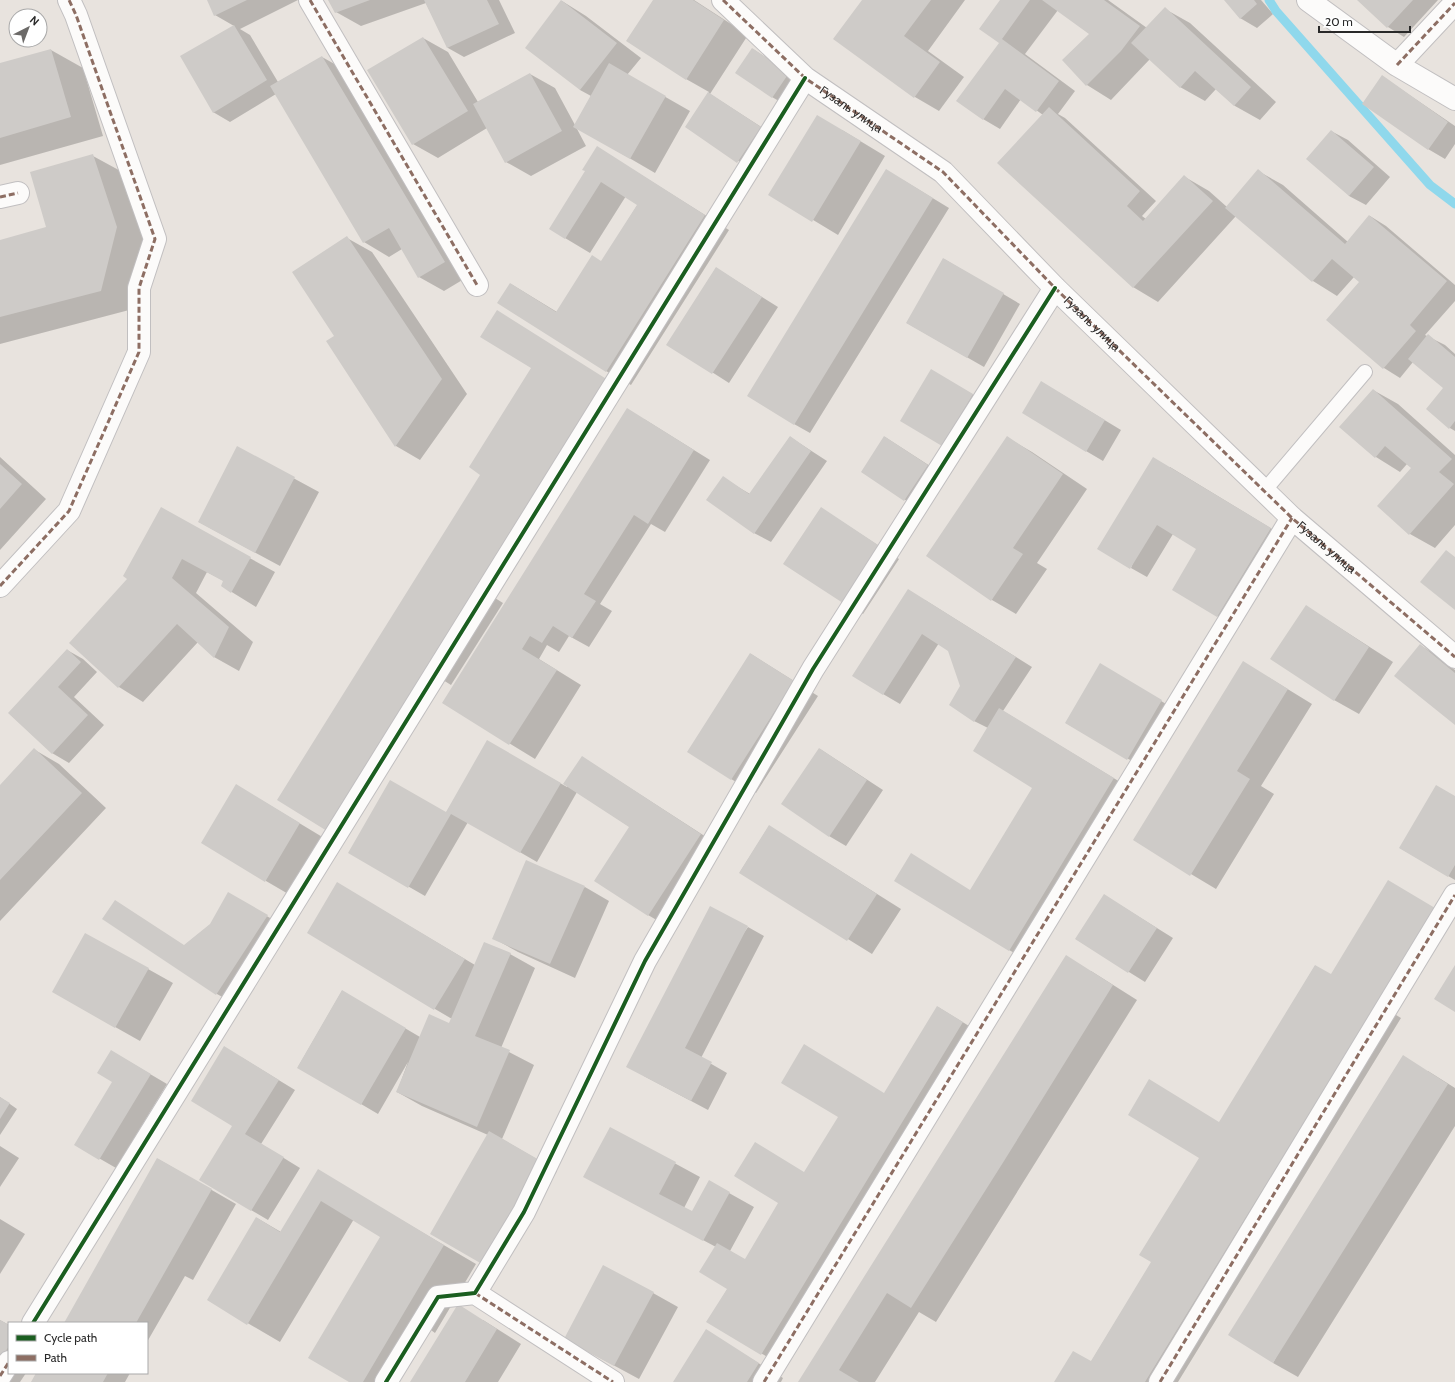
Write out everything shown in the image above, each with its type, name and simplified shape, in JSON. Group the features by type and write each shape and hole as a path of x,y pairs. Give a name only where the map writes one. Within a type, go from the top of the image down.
{"street":[{"path":"0,586 69,511 139,352 139,288 155,239 76,15 69,0"},
{"path":"310,0 477,285"},
{"name":"Гузаль улица","path":"723,0 804,78 943,172 1055,288 1292,518 1455,657"},
{"path":"1308,0 1398,65 1455,99"},
{"path":"1398,65 1455,3"},
{"path":"34,1322 804,78"},
{"path":"475,1293 524,1212 646,961 813,669 1055,288"},
{"path":"764,1382 1292,518"},
{"path":"1160,1382 1455,894"},
{"path":"386,1382 438,1297 475,1293 613,1382"},
{"path":"0,1376 8,1364"}],"lane":[{"path":"1264,491 1365,372"}],"building":[{"path":"207,0 247,0 214,16"},
{"path":"328,0 370,0 335,13"},
{"path":"424,0 487,0 499,24 447,48"},
{"path":"561,0 617,43 580,90 525,48"},
{"path":"653,0 693,0 724,20 686,80 626,41"},
{"path":"862,0 931,0 904,36 940,62 914,98 833,39"},
{"path":"1000,0 1030,0 1002,39 1059,81 1036,112 1005,89 983,120 956,101 999,43 979,29"},
{"path":"1042,0 1104,0 1140,26 1121,51 1086,86 1062,60 1089,34"},
{"path":"1224,0 1254,0 1257,4 1240,19"},
{"path":"1357,0 1413,0 1387,28"},
{"path":"1165,7 1251,87 1234,106 1195,71 1180,88 1131,43"},
{"path":"234,25 267,80 213,113 180,56"},
{"path":"423,37 468,111 412,145 367,70"},
{"path":"752,48 789,73 772,98 735,73"},
{"path":"51,49 71,117 0,138 0,63"},
{"path":"322,56 445,262 418,278 389,228 363,243 270,86"},
{"path":"609,63 666,96 630,159 573,127"},
{"path":"530,73 562,131 505,163 473,104"},
{"path":"1382,75 1448,122 1428,150 1362,104"},
{"path":"708,92 761,127 737,163 685,127"},
{"path":"1049,107 1140,191 1127,206 1143,221 1184,175 1213,201 1133,288 997,163"},
{"path":"817,115 861,141 812,222 768,195"},
{"path":"1331,130 1374,167 1349,196 1306,159"},
{"path":"597,146 705,215 606,372 497,303 510,283 556,312 592,255 601,261 637,205 601,182 565,239 549,229 585,171 582,170"},
{"path":"93,154 117,227 101,291 0,317 0,240 46,227 30,172"},
{"path":"886,169 933,198 794,425 747,396"},
{"path":"1258,169 1345,244 1369,215 1447,281 1410,325 1416,331 1383,369 1326,320 1359,282 1332,259 1312,282 1225,208"},
{"path":"347,236 442,379 395,447 326,341 334,336 292,272"},
{"path":"943,258 1004,293 967,358 906,323"},
{"path":"716,267 762,297 712,374 666,345"},
{"path":"497,310 608,380 327,831 277,800 480,475 469,467 531,368 480,337"},
{"path":"1428,334 1455,357 1455,421 1449,429 1426,409 1443,388 1408,359"},
{"path":"931,369 973,394 942,446 900,421"},
{"path":"1041,381 1105,420 1086,452 1022,413"},
{"path":"1373,389 1452,459 1439,472 1454,484 1409,535 1377,506 1411,468 1385,446 1375,458 1339,427"},
{"path":"627,408 694,450 648,524 634,515 584,594 596,601 572,638 553,626 542,643 530,636 522,649 557,670 509,745 442,703"},
{"path":"790,436 811,451 754,534 706,500 723,476 749,494"},
{"path":"884,436 928,465 904,501 861,472"},
{"path":"1007,436 1063,474 1013,548 1023,554 991,601 926,556"},
{"path":"237,446 295,477 255,553 198,522"},
{"path":"1153,457 1271,528 1217,617 1172,590 1196,549 1157,525 1130,569 1097,549"},
{"path":"0,464 22,484 0,509"},
{"path":"161,507 251,557 231,593 221,586 223,581 182,559 172,578 229,627 214,658 177,624 118,688 69,643 127,579 123,576"},
{"path":"821,507 884,549 846,605 783,564"},
{"path":"1446,550 1455,557 1455,610 1420,582"},
{"path":"908,589 1016,657 974,722 949,705 960,686 948,651 922,634 883,695 852,676"},
{"path":"1306,605 1369,647 1334,701 1270,659"},
{"path":"1420,644 1455,673 1455,725 1394,676"},
{"path":"67,649 81,662 58,687 88,715 52,754 8,713"},
{"path":"750,653 794,681 731,780 687,752"},
{"path":"1243,661 1288,689 1237,771 1250,779 1190,876 1133,840"},
{"path":"1100,663 1162,700 1127,760 1065,723"},
{"path":"999,708 1114,778 1009,951 894,881 911,853 970,890 1032,788 973,751"},
{"path":"487,740 561,783 520,853 451,814 408,888 348,853 390,780 446,812"},
{"path":"34,748 82,793 0,880 0,785"},
{"path":"819,748 867,780 829,837 781,804"},
{"path":"582,756 701,834 648,916 594,881 629,827 563,784"},
{"path":"236,784 300,823 265,882 201,843"},
{"path":"1436,785 1455,796 1455,865 1448,877 1399,848"},
{"path":"769,825 877,894 847,941 739,873"},
{"path":"526,860 585,886 550,964 492,939"},
{"path":"1388,880 1435,908 1145,1382 1054,1382 1073,1351 1091,1361 1151,1262 1139,1255 1199,1158 1128,1115 1149,1079 1219,1122 1315,965 1331,974"},
{"path":"337,882 465,959 434,1010 307,933"},
{"path":"228,892 268,915 216,995 102,919 115,900 184,945 210,924"},
{"path":"1104,894 1157,928 1128,973 1075,939"},
{"path":"710,906 748,926 685,1048 712,1062 691,1101 626,1067"},
{"path":"85,933 149,968 115,1028 52,992"},
{"path":"484,942 511,953 475,1036 510,1050 477,1127 396,1092 429,1014 449,1023"},
{"path":"1066,955 1113,985 1004,1161 911,1308 887,1293 839,1370 859,1382 798,1382"},
{"path":"1455,965 1455,1012 1434,999"},
{"path":"342,990 406,1028 361,1105 297,1068"},
{"path":"937,1006 963,1022 761,1355 706,1322 727,1289 699,1272 717,1243 745,1259 778,1203 734,1176 755,1142 804,1172 838,1117 781,1083 804,1044 884,1093"},
{"path":"224,1046 279,1080 245,1134 284,1157 251,1211 199,1180 232,1126 191,1101"},
{"path":"111,1050 151,1074 99,1160 74,1145 112,1082 97,1073"},
{"path":"1403,1055 1448,1084 1273,1363 1228,1335"},
{"path":"0,1097 10,1103 0,1119"},
{"path":"610,1127 676,1162 659,1194 692,1211 709,1180 730,1192 703,1241 583,1177"},
{"path":"489,1131 541,1161 482,1264 430,1234"},
{"path":"157,1158 212,1189 137,1322 65,1322"},
{"path":"318,1169 444,1245 363,1382 349,1382 308,1358 380,1237 321,1201 247,1325 207,1300 256,1217 280,1232"},
{"path":"603,1265 654,1292 614,1366 564,1339"},
{"path":"458,1304 497,1329 465,1382 410,1382"},
{"path":"0,1320 8,1324 8,1348 0,1360"},
{"path":"706,1329 759,1363 747,1382 673,1382"},
{"path":"35,1374 107,1374 103,1382 31,1382"}],"waterway":[{"path":"1269,0 1276,11 1430,185 1455,204"}],"marked path":[{"path":"0,586 69,511 139,352 139,288 155,239 76,15 69,0"},
{"path":"310,0 477,285"},
{"path":"723,0 805,78 943,172 1055,288 1292,518 1455,657"},
{"path":"1397,65 1455,3"},
{"path":"0,197 18,193"},
{"path":"764,1382 1292,518"},
{"path":"1160,1382 1455,895"},
{"path":"475,1293 613,1382"},
{"path":"0,1376 8,1364"}],"cycle path":[{"path":"34,1322 805,78"},
{"path":"386,1382 438,1297 475,1293 524,1212 645,961 813,669 1055,288"}]}
